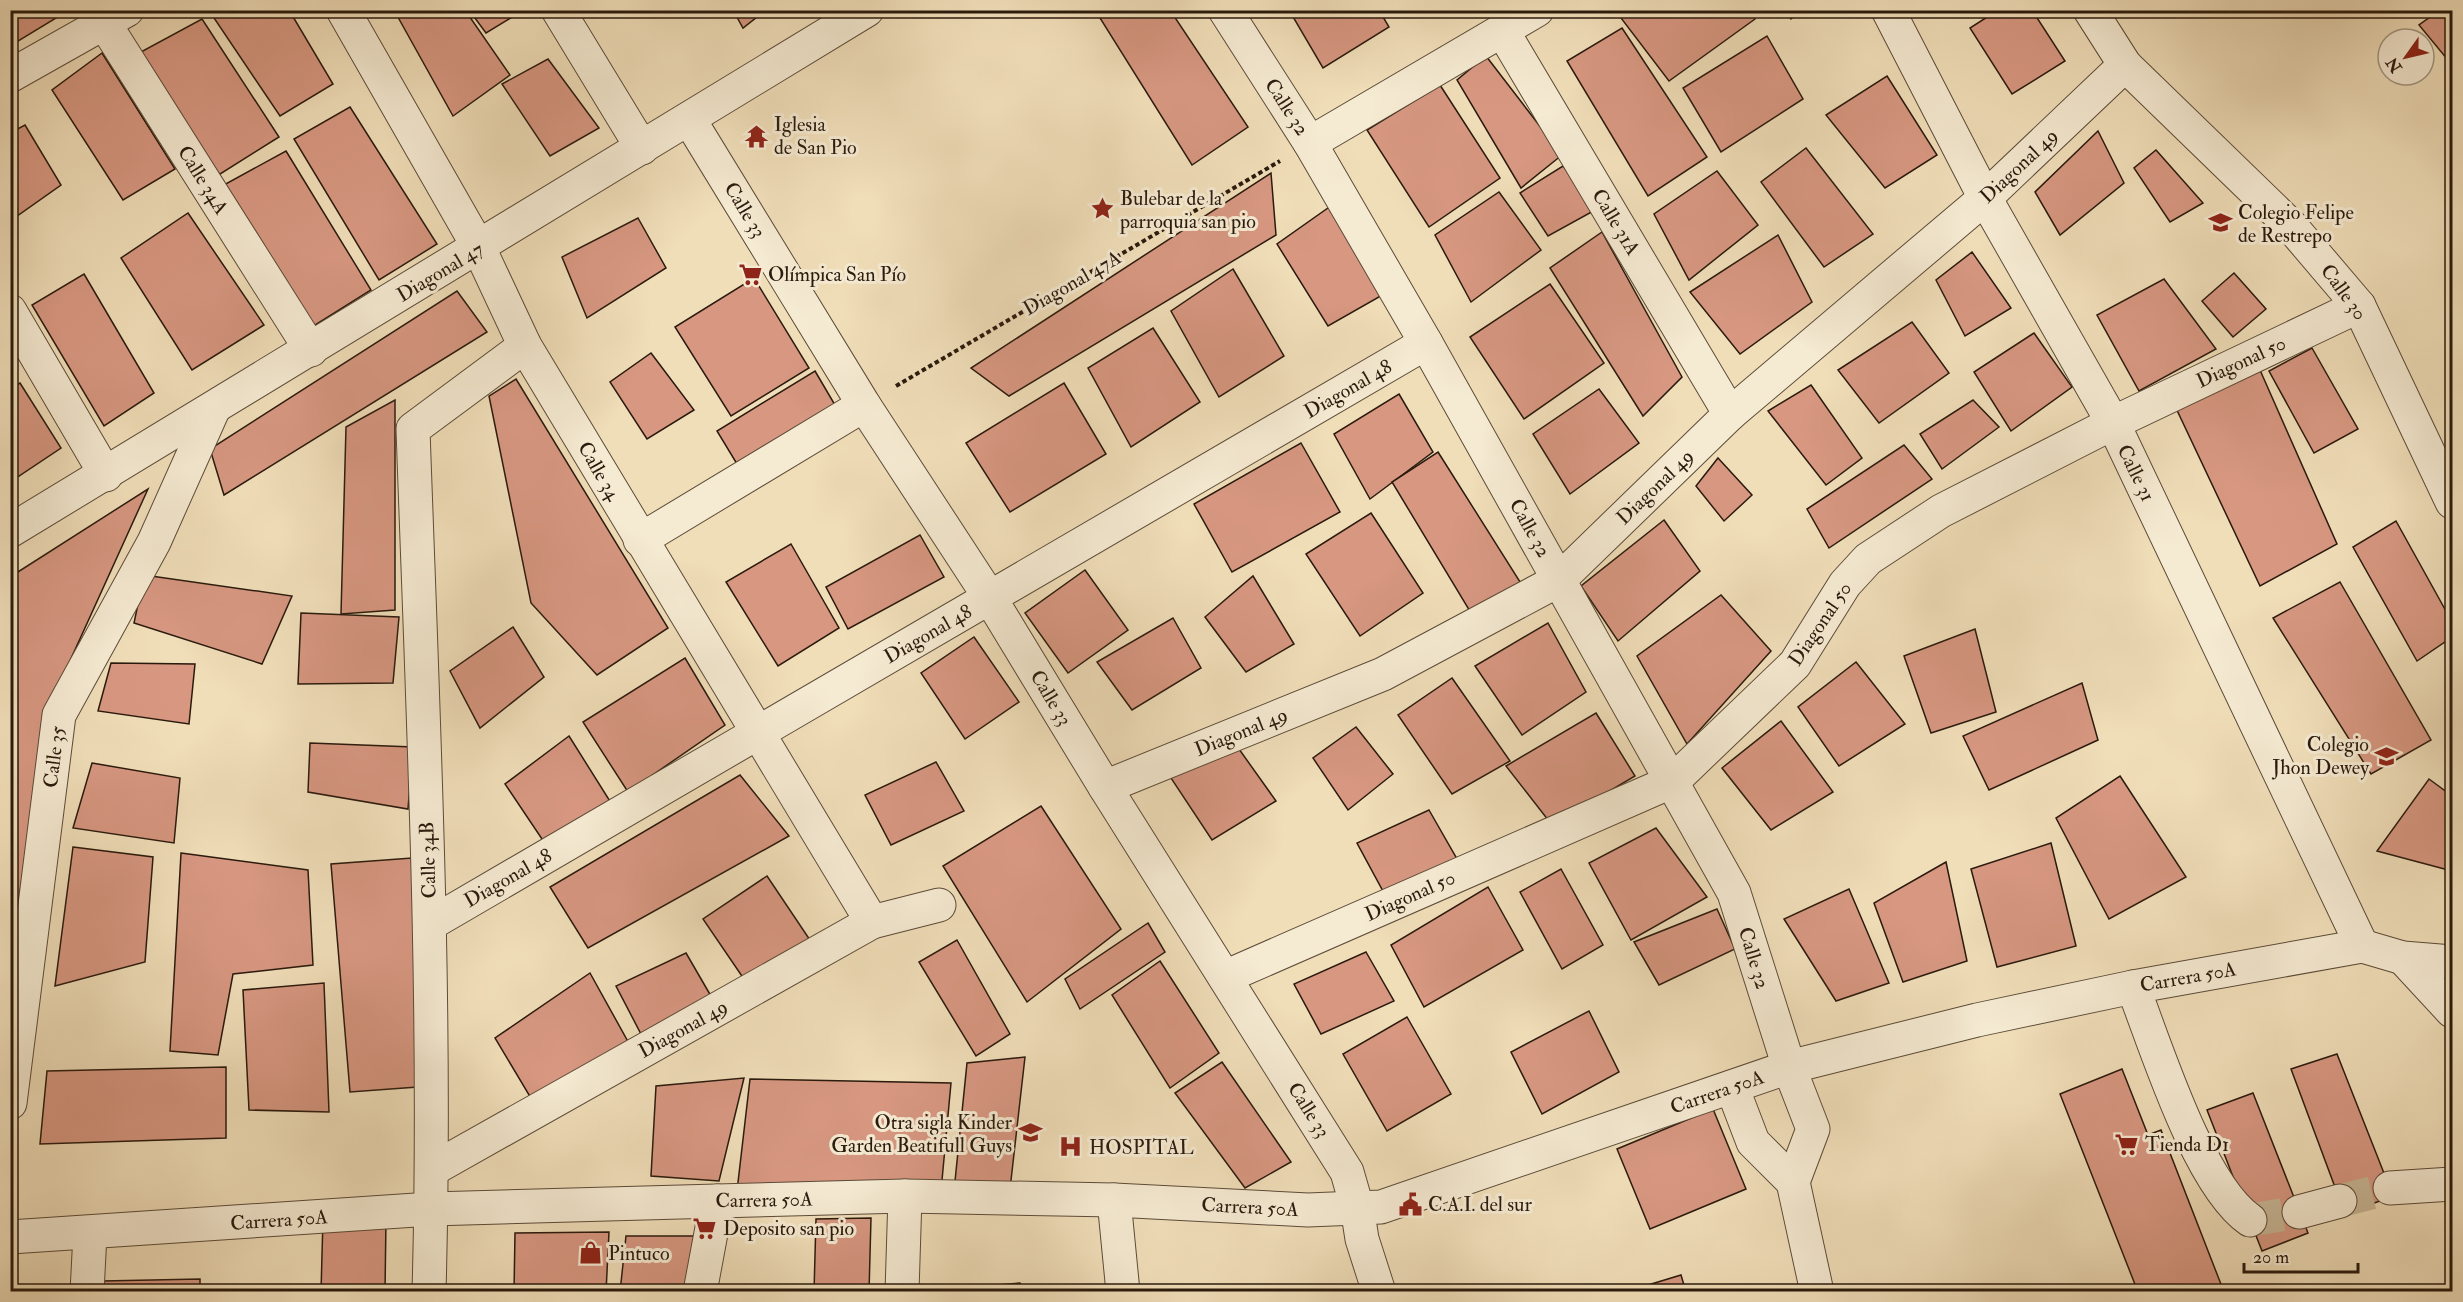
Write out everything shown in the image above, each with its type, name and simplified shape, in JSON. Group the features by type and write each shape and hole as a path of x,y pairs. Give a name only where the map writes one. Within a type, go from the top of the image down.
{"street":[{"name":"Calle 34","path":"344,10 479,248 525,346 872,922"},
{"path":"558,10 642,148"},
{"name":"Calle 32","path":"1225,10 1310,143 1426,343 1734,892 1789,1067 1813,1129 1793,1182"},
{"path":"1310,143 1537,10"},
{"name":"Calle 31","path":"1888,10 1985,198 2113,423 2362,946"},
{"name":"Calle 30","path":"2090,10 2125,65 2291,226 2358,306 2452,502"},
{"name":"Diagonal 47","path":"10,531 213,410 866,11"},
{"path":"10,76 109,14"},
{"name":"Calle 34A","path":"109,14 311,350"},
{"name":"Calle 31A","path":"1502,30 1730,414"},
{"name":"Diagonal 49","path":"1105,787 1383,674 1559,580 1730,414 1985,198 2125,65"},
{"name":"Calle 33","path":"690,119 864,405 990,598 1105,787 1347,1172 1357,1207 1362,1239 1379,1292"},
{"name":"Diagonal 50","path":"1225,977 1673,781 1795,664 1838,593 1868,559 1941,511 2113,423 2358,306"},
{"path":"10,311 106,475"},
{"name":"Diagonal 48","path":"430,924 1426,343"},
{"name":"Calle 34B","path":"429,1292 433,1169 430,924 413,429 525,346"},
{"path":"640,540 864,405"},
{"name":"Calle 35","path":"10,1103 59,715 154,542 213,410"},
{"name":"Diagonal 49","path":"433,1169 872,922 939,905"},
{"name":"Carrera 50A","path":"10,1238 431,1209 717,1201 905,1197 1114,1200 1308,1210 1382,1207 1789,1067 1977,1020 2133,987 2362,946 2403,958 2452,962"},
{"path":"2403,958 2452,1011"},
{"path":"2133,987 2203,1159 2218,1190 2236,1210 2250,1220"},
{"path":"1732,1087 1753,1142 1793,1182 1817,1292"},
{"path":"2390,1188 2452,1184"},
{"path":"902,1292 905,1197"},
{"path":"1114,1200 1123,1292"},
{"path":"700,1292 717,1201"},
{"path":"2299,1212 2340,1201"},
{"path":"87,1292 90,1234"}],"path":[{"name":"Diagonal 47A","path":"864,405 1310,143"}],"building":[{"path":"10,10 65,10 66,12 10,46"},
{"path":"289,10 333,84 280,116 210,12"},
{"path":"394,10 465,10 510,75 453,116"},
{"path":"469,10 524,10 486,33"},
{"path":"733,10 766,10 743,28"},
{"path":"1095,10 1170,10 1248,127 1192,165"},
{"path":"1289,10 1379,10 1389,27 1323,68"},
{"path":"1633,10 1752,10 1755,19 1669,81 1621,18"},
{"path":"1784,10 1801,10 1791,19"},
{"path":"1998,10 2032,10 2065,61 2012,94 1970,28"},
{"path":"2440,10 2452,10 2452,65 2436,46 2436,27 2419,25"},
{"path":"202,19 279,137 217,176 139,53"},
{"path":"1622,28 1707,157 1648,196 1567,61"},
{"path":"1767,36 1803,99 1721,152 1683,88"},
{"path":"102,53 175,169 123,200 52,90"},
{"path":"1486,56 1562,155 1521,188 1457,80"},
{"path":"548,59 599,128 550,156 502,84"},
{"path":"1887,76 1937,155 1885,188 1826,115"},
{"path":"1440,85 1500,178 1429,227 1367,130"},
{"path":"350,107 437,244 379,280 294,139"},
{"path":"25,125 61,185 10,221 10,133"},
{"path":"2098,131 2124,183 2060,235 2035,192"},
{"path":"1806,148 1873,234 1824,267 1761,182"},
{"path":"2156,150 2203,203 2170,222 2134,168"},
{"path":"286,151 371,290 312,327 222,186"},
{"path":"1563,166 1597,209 1548,236 1520,193"},
{"path":"1717,171 1758,225 1689,280 1654,214"},
{"path":"1271,173 1276,235 1009,396 971,368"},
{"path":"1499,192 1541,250 1471,302 1435,235"},
{"path":"1335,203 1386,293 1328,326 1277,244"},
{"path":"188,213 264,325 192,370 121,258"},
{"path":"638,218 666,268 587,318 562,257"},
{"path":"1602,232 1682,377 1643,416 1550,268"},
{"path":"1778,235 1812,302 1740,354 1690,292"},
{"path":"1972,252 2011,308 1965,336 1936,280"},
{"path":"1233,269 1284,356 1219,397 1171,311"},
{"path":"2234,273 2266,309 2233,337 2202,301"},
{"path":"84,274 154,393 104,426 32,305"},
{"path":"754,278 809,368 731,416 675,327"},
{"path":"2164,279 2216,349 2139,391 2097,315"},
{"path":"1550,284 1604,363 1524,419 1470,337"},
{"path":"457,291 487,332 224,495 210,449"},
{"path":"1912,322 1949,373 1879,423 1838,370"},
{"path":"1153,328 1200,402 1131,447 1088,368"},
{"path":"2034,333 2072,387 2011,431 1974,372"},
{"path":"2312,348 2358,429 2314,453 2269,371"},
{"path":"651,353 694,410 647,439 610,382"},
{"path":"2256,361 2337,544 2260,586 2175,406"},
{"path":"815,371 835,405 737,464 717,431"},
{"path":"516,379 668,628 597,675 531,603 489,396"},
{"path":"20,383 61,448 10,482 10,389"},
{"path":"1064,383 1106,454 1010,512 966,443"},
{"path":"1811,385 1862,458 1826,485 1768,411"},
{"path":"1599,389 1639,443 1570,494 1533,434"},
{"path":"1399,394 1433,452 1370,499 1334,434"},
{"path":"395,400 395,610 341,614 346,427"},
{"path":"1973,400 1999,427 1942,469 1920,434"},
{"path":"1301,443 1340,512 1232,572 1194,504"},
{"path":"1904,445 1932,479 1829,548 1807,509"},
{"path":"1438,452 1522,585 1474,618 1392,482"},
{"path":"1718,458 1752,495 1724,521 1696,486"},
{"path":"148,489 45,716 10,963 10,577"},
{"path":"1371,513 1423,593 1360,636 1306,554"},
{"path":"1664,520 1700,571 1618,641 1581,586"},
{"path":"2396,521 2452,622 2452,637 2417,661 2353,547"},
{"path":"920,535 944,577 848,629 826,587"},
{"path":"791,544 839,628 778,666 726,582"},
{"path":"1085,570 1128,630 1068,673 1025,613"},
{"path":"144,575 292,596 262,664 134,623"},
{"path":"1253,576 1294,644 1246,672 1205,617"},
{"path":"2340,582 2431,740 2371,774 2273,618"},
{"path":"1721,595 1771,651 1687,744 1637,656"},
{"path":"301,613 399,617 393,683 298,684"},
{"path":"1173,618 1201,668 1132,710 1097,662"},
{"path":"1548,623 1586,692 1522,735 1475,666"},
{"path":"513,627 544,677 480,728 450,671"},
{"path":"1975,629 1996,712 1931,733 1904,656"},
{"path":"974,637 1019,702 965,739 921,673"},
{"path":"685,658 725,725 628,792 583,722"},
{"path":"1856,662 1905,724 1839,766 1798,707"},
{"path":"111,663 195,664 189,724 98,711"},
{"path":"1452,678 1510,761 1452,794 1398,715"},
{"path":"2082,683 2098,740 1989,790 1963,736"},
{"path":"1596,713 1635,776 1552,825 1506,766"},
{"path":"1781,721 1833,792 1771,830 1722,768"},
{"path":"1356,727 1393,774 1348,810 1313,758"},
{"path":"569,736 613,806 546,845 505,784"},
{"path":"1234,742 1276,801 1212,840 1163,766"},
{"path":"310,743 413,747 408,809 308,792"},
{"path":"936,762 964,811 891,845 865,795"},
{"path":"92,763 180,778 174,843 73,828"},
{"path":"740,775 789,836 588,948 550,887"},
{"path":"2120,776 2186,877 2109,919 2056,818"},
{"path":"2429,779 2452,796 2452,871 2377,851"},
{"path":"1041,806 1121,929 1027,1002 943,866"},
{"path":"1429,810 1457,859 1384,893 1357,843"},
{"path":"1656,828 1707,897 1631,940 1589,863"},
{"path":"2051,843 2076,946 1997,967 1971,869"},
{"path":"73,847 153,857 145,962 55,986"},
{"path":"181,853 308,870 313,965 233,974 218,1055 170,1051"},
{"path":"412,858 431,1086 350,1092 331,864"},
{"path":"1946,862 1967,961 1903,982 1874,903"},
{"path":"1561,869 1603,945 1562,969 1520,892"},
{"path":"767,876 814,946 748,985 703,919"},
{"path":"1488,887 1523,950 1424,1007 1391,945"},
{"path":"1849,889 1889,983 1836,1001 1784,919"},
{"path":"1717,909 1735,949 1659,985 1634,942"},
{"path":"1148,923 1165,952 1080,1009 1065,979"},
{"path":"957,940 1010,1034 976,1056 919,962"},
{"path":"1366,952 1394,1001 1321,1034 1294,984"},
{"path":"686,953 715,1003 642,1036 616,986"},
{"path":"1160,961 1219,1053 1170,1088 1112,995"},
{"path":"590,973 631,1047 538,1110 495,1038"},
{"path":"324,983 329,1112 249,1110 243,990"},
{"path":"1589,1011 1619,1072 1542,1114 1511,1052"},
{"path":"1407,1017 1451,1094 1387,1131 1343,1054"},
{"path":"2337,1054 2393,1196 2345,1214 2291,1069"},
{"path":"1025,1057 1010,1189 954,1191 967,1063"},
{"path":"1222,1062 1291,1162 1245,1188 1175,1093"},
{"path":"226,1067 226,1138 40,1144 47,1071"},
{"path":"2122,1069 2148,1135 2161,1130 2224,1292 2138,1292 2060,1094"},
{"path":"744,1078 719,1181 651,1176 656,1086"},
{"path":"750,1079 951,1083 941,1191 737,1191"},
{"path":"2253,1093 2308,1233 2262,1251 2207,1110"},
{"path":"1713,1109 1746,1189 1650,1229 1617,1149"},
{"path":"323,1218 386,1219 385,1292 321,1292"},
{"path":"871,1218 869,1292 814,1292 816,1219"},
{"path":"609,1232 606,1292 514,1292 515,1233"},
{"path":"626,1236 697,1236 685,1292 620,1292"},
{"path":"1681,1275 1686,1292 1625,1292"},
{"path":"200,1279 200,1292 103,1292 103,1281"},
{"path":"1020,1283 1021,1292 949,1292 949,1289"},
{"path":"10,1287 51,1290 51,1292 10,1292"}],"tunnel":[{"path":"2340,1201 2390,1188"},
{"path":"2250,1220 2299,1212"}],"place":[{"name":"Iglesia de San Pio","path":"756,136"},
{"name":"Bulebar de la parroquia san pio","path":"1102,209"},
{"name":"Colegio Felipe de Restrepo","path":"2220,223"},
{"name":"Olímpica San Pío","path":"750,274"},
{"name":"Colegio Jhon Dewey","path":"2387,756"},
{"name":"Otra sigla Kinder Garden Beatifull Guys","path":"1030,1133"},
{"name":"Tienda D1","path":"2127,1144"},
{"name":"HOSPITAL","path":"1071,1147"},
{"name":"C.A.I. del sur","path":"1410,1204"},
{"name":"Deposito san pio","path":"705,1228"},
{"name":"Pintuco","path":"590,1253"}]}
